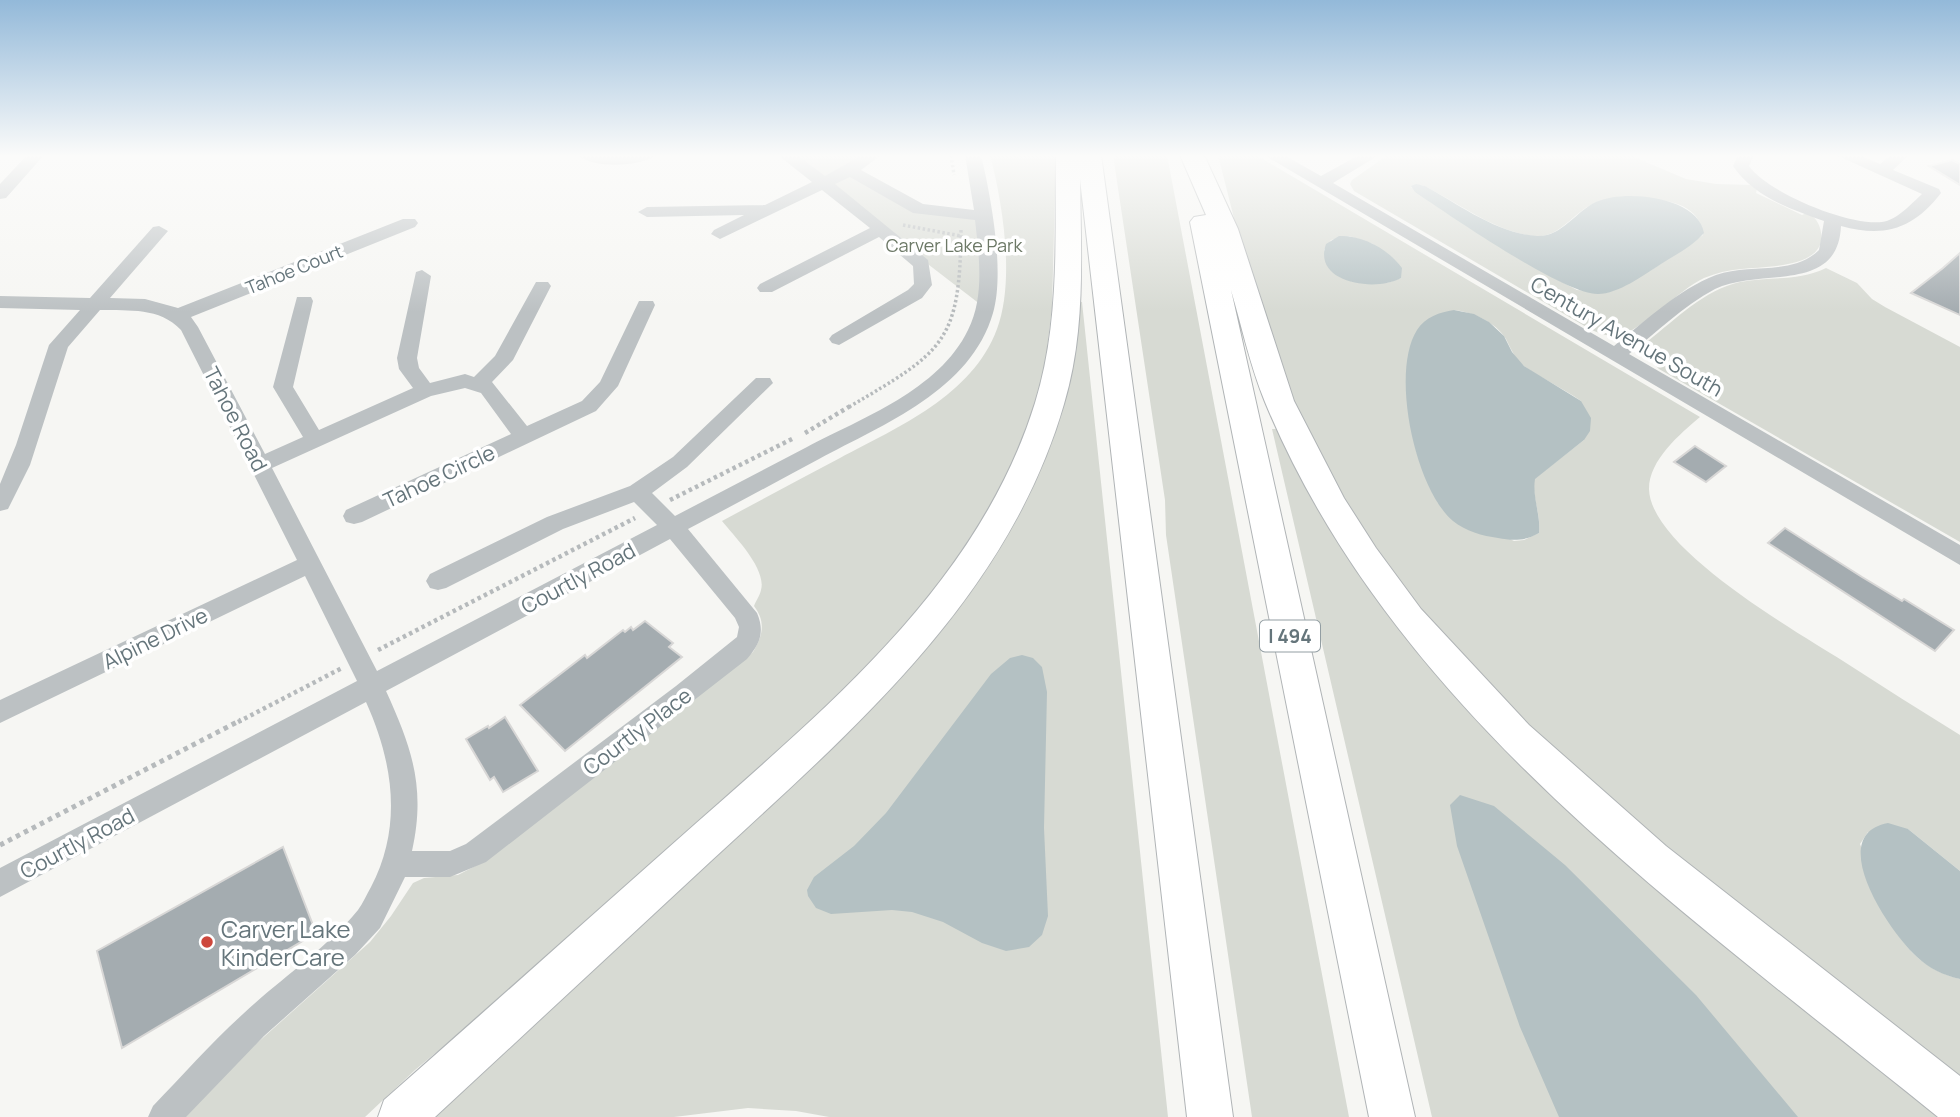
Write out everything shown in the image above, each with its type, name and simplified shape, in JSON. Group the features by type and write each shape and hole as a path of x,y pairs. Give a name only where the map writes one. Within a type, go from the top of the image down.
{"highway":[{"path":"401,1117 852,708 904,652 959,581 1018,484 1051,400 1064,329 1067,207"},
{"path":"1096,207 1210,1117"},
{"name":"I 494","path":"1202,207 1392,1117"},
{"path":"1215,207 1225,229 1279,401 1331,504 1364,557 1409,619 1516,737 1652,860 1960,1105"}],"street":[{"path":"720,234 774,207"},
{"path":"839,339 906,302 923,285 922,264 854,207"},
{"path":"916,207 983,209"},
{"name":"Century Avenue South","path":"1362,207 1960,556"},
{"path":"1806,207 1833,220 1861,227 1888,226 1916,207"},
{"name":"Courtly Road","path":"0,883 920,395 950,370 975,337 987,304 983,209"},
{"path":"647,212 768,210"},
{"path":"1615,355 1711,284 1736,276 1790,271 1822,258 1830,248 1833,220"},
{"name":"Tahoe Court","path":"179,315 409,223"},
{"path":"766,288 881,229"},
{"path":"0,503 23,463 50,366 59,345 91,305 159,231"},
{"path":"422,276 407,358 409,369 425,391"},
{"path":"259,466 425,391 465,381 479,384 503,360 542,286"},
{"path":"304,301 283,387 315,440"},
{"path":"0,302 145,305 164,308 179,315"},
{"name":"Tahoe Circle","path":"354,516 575,415 601,397 646,305"},
{"name":"Tahoe Road","path":"164,1117 253,1025 359,932 380,902 396,864 406,819 403,772 395,738 372,687 189,327 179,315"},
{"path":"438,581 555,523 638,492 680,462 763,383"},
{"name":"Tahoe Circle","path":"479,384 495,395 524,437"},
{"name":"Courtly Place","path":"396,864 450,864 476,853 670,707 746,644 751,632 749,618 694,549 638,492"},
{"name":"Alpine Drive","path":"0,712 310,564"}],"green space":[{"name":"Carver Lake Park","path":"854,207 916,207 984,216 985,308"},
{"path":"1001,207 1055,207 1052,307 1043,384 1027,431 999,492 956,563 858,681 527,977 415,1070 365,1117 185,1117 246,1053 370,942 413,883 424,878 458,875 483,862 753,652 762,629 754,606 762,582 748,553 722,521 909,421 952,391 970,373 985,353 997,329 1002,310 1006,266"},
{"path":"1121,207 1177,207 1349,1117 1252,1117 1166,535 1165,500"},
{"path":"1231,207 1344,207 1700,417 1667,448 1650,478 1649,489 1656,512 1673,537 1699,562 1762,609 1960,735 1960,871 1908,829 1868,832 1860,844 1884,907 1905,944 1919,959 1937,971 1960,979 1960,1083 1679,864 1507,711 1389,572 1316,452 1288,388","holes":["1349,236 1373,244 1401,278 1387,283 1352,282 1324,250 1331,240","1454,310 1490,323 1502,333 1524,366 1581,401 1584,440 1534,479 1539,533 1524,540 1514,541 1438,503 1416,451"]},
{"path":"1382,207 1440,207 1539,270 1577,290 1605,293 1653,269 1703,235 1699,222 1692,212 1684,207 1786,207 1802,215 1807,213 1817,221 1821,241 1816,251 1806,258 1779,266 1731,270 1704,278 1637,327 1619,336 1588,328"},
{"path":"1463,207 1588,207 1558,230 1542,236 1518,233"},
{"path":"1826,268 1857,283 1872,299 1885,307 1960,347 1960,542 1659,369 1645,355 1644,346 1648,341 1691,306 1714,292 1740,282 1794,277"},
{"path":"1076,302 1082,302 1168,1117 829,1117 796,1111 748,1108 674,1117 434,1117 968,591"},
{"path":"1272,429 1280,429 1354,564 1952,1117 1432,1117"}],"shaded area":[{"path":"1438,207 1462,207 1508,230 1537,236 1554,232 1588,207 1681,207 1699,221 1704,233 1684,250 1631,283 1614,291 1598,294 1560,282"},
{"path":"1339,236 1357,238 1382,249 1402,268 1401,278 1390,282 1363,284 1337,276 1328,268 1324,258 1326,244"},
{"path":"1454,310 1474,314 1489,322 1504,336 1512,352 1524,366 1581,401 1591,418 1590,431 1584,440 1535,479 1539,533 1529,538 1514,540 1492,537 1458,525 1439,505 1418,458 1407,400 1409,349 1417,330 1424,322 1438,314"},
{"path":"1022,655 1033,658 1042,667 1047,692 1044,828 1048,916 1042,935 1029,947 1006,951 982,943 943,922 912,912 892,910 831,914 816,908 807,890 814,877 854,846 886,813 991,674 1010,658"},
{"path":"1460,795 1494,806 1565,865 1696,995 1798,1117 1559,1117 1520,1027 1457,846 1450,805"},
{"path":"1888,823 1908,829 1960,871 1960,979 1937,971 1917,957 1892,928 1868,886 1862,865 1861,846 1870,831"}],"building":[{"path":"1960,253 1960,315 1911,293 1943,268"},
{"path":"1695,446 1726,466 1706,482 1674,462"},
{"path":"1785,528 1862,577 1954,630 1935,651 1768,543"},
{"path":"645,621 673,643 669,647 682,657 565,751 520,705 585,655 587,658 623,630 625,632 631,627 633,630"},
{"path":"505,717 538,771 503,792 494,777 490,780 466,739"},
{"name":"Carver Lake KinderCare","path":"283,847 316,933 122,1048 97,951"}],"place":[{"name":"Carver Lake KinderCare","path":"207,942"}]}
